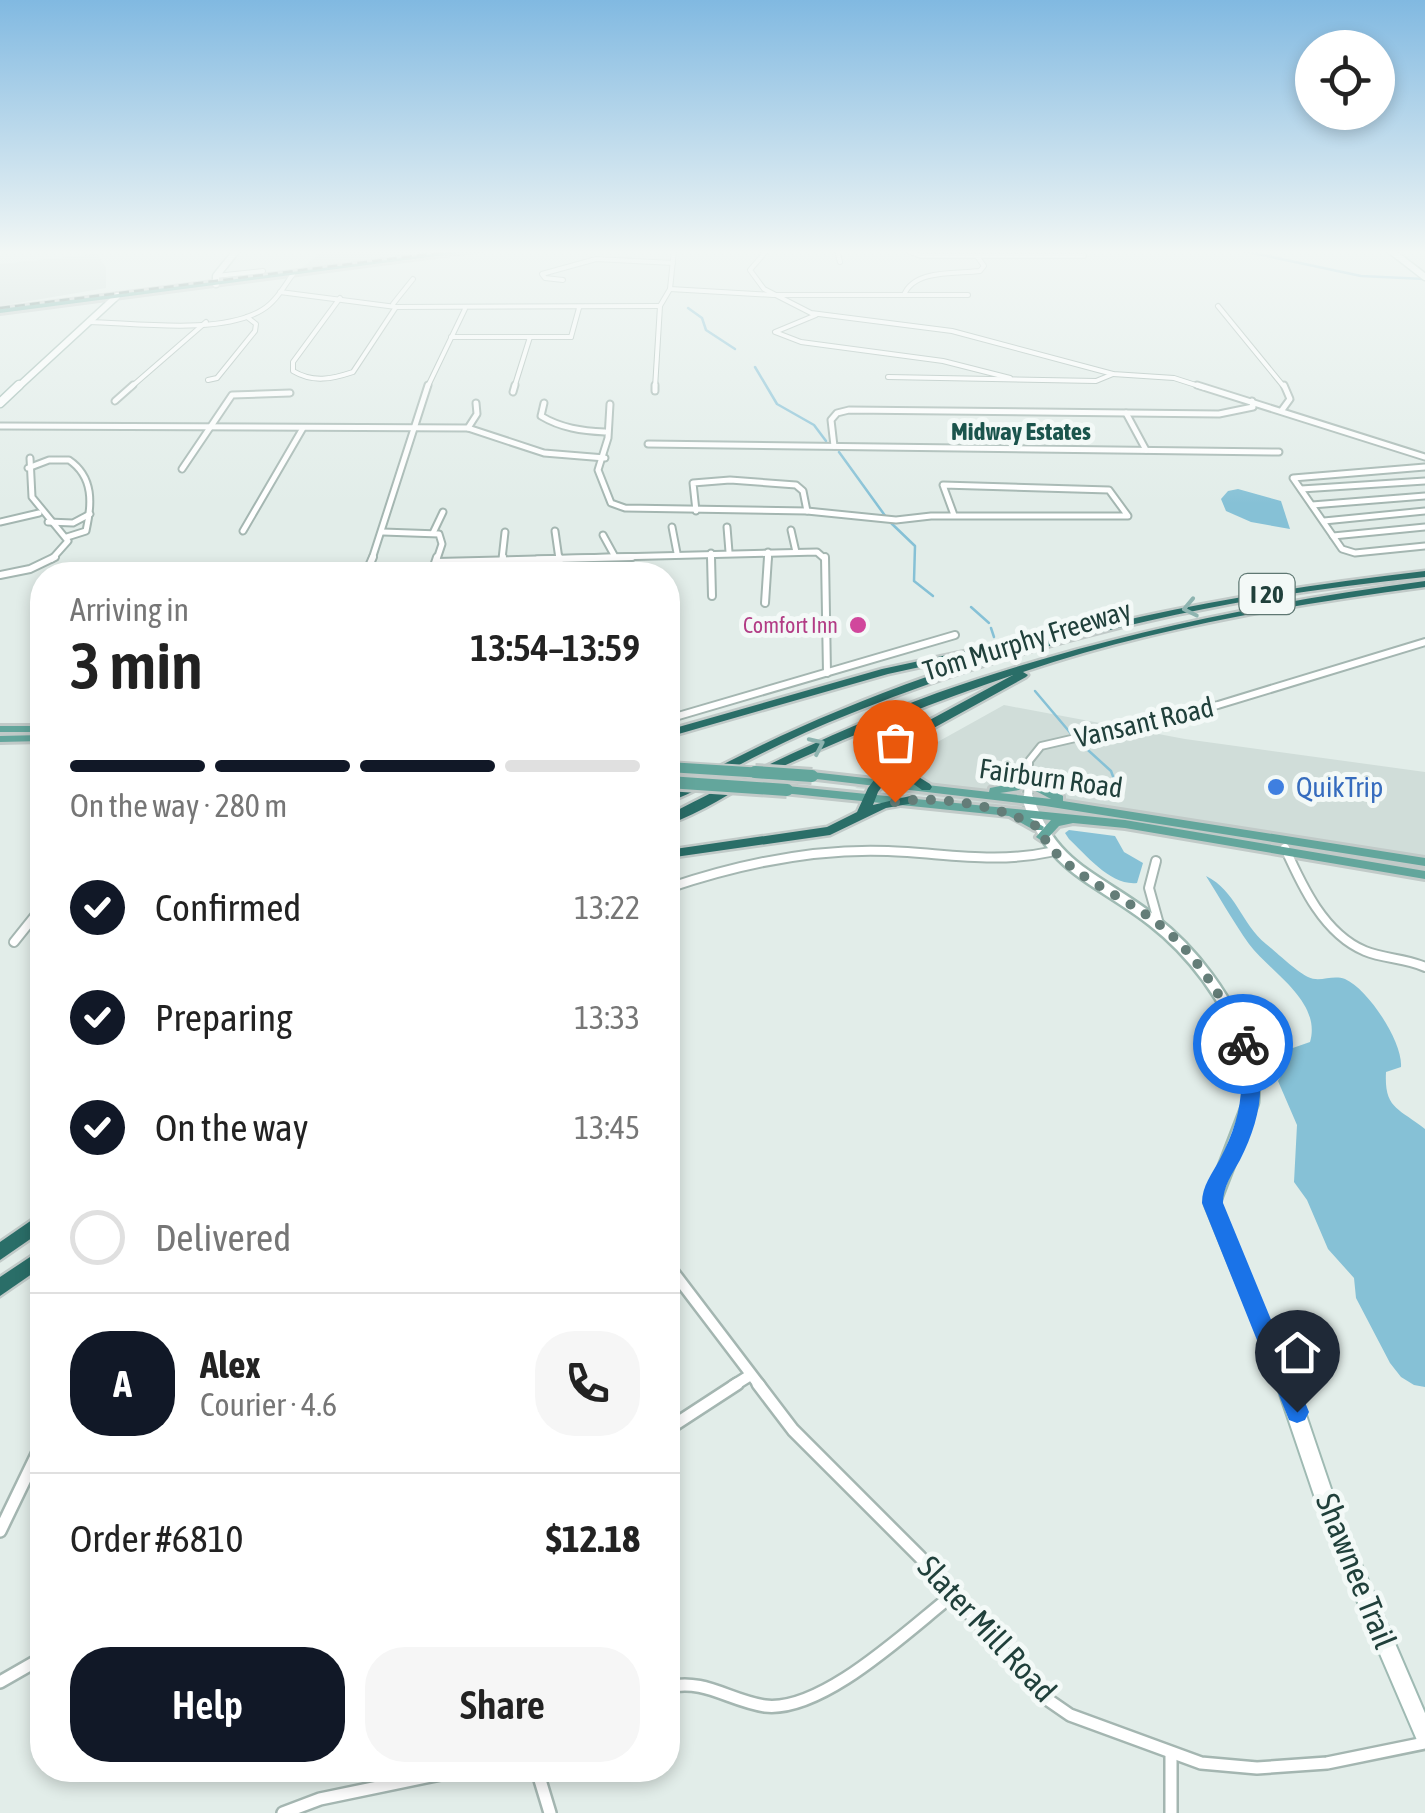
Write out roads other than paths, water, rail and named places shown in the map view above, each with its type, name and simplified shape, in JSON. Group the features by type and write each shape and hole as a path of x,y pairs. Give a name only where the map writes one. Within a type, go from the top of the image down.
{"highway":[{"name":"Tom Murphy Freeway","path":"680,791 894,694 1025,649 1110,626 1281,592 1425,574"},
{"name":"Tom Murphy Freeway","path":"680,814 770,766 883,716 1008,671 1117,640 1262,608 1425,584"},
{"path":"680,731 908,665 1110,626"},
{"path":"864,814 893,761 917,732 1019,676 1117,640"},
{"path":"893,761 902,772 926,787"},
{"path":"680,852 830,831 883,805 910,800"},
{"path":"0,1252 30,1230"},
{"path":"0,1288 30,1265"}],"main road":[{"path":"0,729 30,730"},
{"path":"0,739 30,738"},
{"name":"Fairburn Road","path":"680,768 979,793 1095,821 1425,862"},
{"path":"979,793 1015,787 1028,775 1048,794 1080,808"},
{"name":"Fairburn Road","path":"680,783 992,808 1080,808 1425,875"},
{"path":"992,808 1040,832 1061,820 1095,821"}],"street":[{"path":"0,403 75,335"},
{"path":"115,400 191,335"},
{"path":"208,380 216,378 252,335"},
{"path":"313,335 293,362 293,371 298,376 323,379 353,372 376,335"},
{"path":"370,562 431,376 451,337 573,339 574,335"},
{"path":"655,392 658,335"},
{"path":"783,335 802,342 944,361 1010,378"},
{"path":"966,335 1113,374 1174,378 1425,457"},
{"path":"1242,335 1284,385 1290,399 1282,410"},
{"path":"513,392 530,338"},
{"path":"888,376 1096,381 1113,374"},
{"path":"182,469 232,396 290,393"},
{"path":"834,446 831,420 849,410 1240,412 1253,408 1252,401"},
{"path":"468,428 477,414 476,403"},
{"path":"544,403 541,416 547,421 569,430 605,432"},
{"path":"610,404 612,418 605,432 608,452 598,470 611,503 625,508 807,511 896,520 1128,516 1109,490 944,485 954,516"},
{"path":"1126,413 1146,450"},
{"path":"0,426 468,428 544,453 605,458"},
{"path":"243,531 303,428"},
{"path":"648,444 1278,452"},
{"path":"30,458 28,490 39,513 67,538"},
{"path":"28,468 58,459 76,463 89,486 86,530 67,538 58,555 46,562"},
{"path":"1425,467 1292,478 1342,549 1355,554 1425,546"},
{"path":"696,511 692,483 730,480 796,485 803,491 807,511"},
{"path":"1301,490 1425,481"},
{"path":"1312,505 1425,496"},
{"path":"1324,521 1425,511"},
{"path":"434,533 443,512"},
{"path":"0,522 39,513"},
{"path":"48,522 72,523 90,514"},
{"path":"727,526 729,552"},
{"path":"672,527 678,553"},
{"path":"1333,536 1425,527"},
{"path":"555,530 560,562"},
{"path":"792,530 796,552"},
{"path":"383,532 434,533 442,539 436,562 816,552 826,557 826,672"},
{"path":"502,560 504,532"},
{"path":"603,535 614,555"},
{"path":"765,603 768,552"},
{"path":"710,553 712,596"},
{"path":"0,575 30,567"},
{"path":"680,715 955,635"},
{"name":"Vansant Road","path":"1028,775 1029,761 1041,746 1218,705 1425,642"},
{"path":"1414,646 1425,653"},
{"path":"1028,775 1030,806 1050,852 1158,924"},
{"path":"1284,845 1332,927 1345,941 1366,952 1425,967"},
{"path":"680,884 742,864 855,852 1004,858 1050,852"},
{"path":"1156,861 1149,888 1158,924"},
{"path":"14,942 30,922"},
{"name":"Shawnee Trail","path":"1158,924 1190,956 1216,991 1252,1071 1252,1100 1236,1146 1212,1191 1212,1203 1297,1412 1331,1517 1425,1736"},
{"name":"Slater Mill Road","path":"680,1281 792,1430 954,1594 1040,1695 1070,1716 1201,1763 1257,1768 1328,1763 1425,1744"},
{"path":"680,1422 749,1376"},
{"path":"0,1531 30,1469"},
{"path":"680,1682 777,1707 823,1692 954,1594"},
{"path":"0,1682 30,1665"},
{"path":"1171,1813 1172,1754"},
{"path":"283,1813 320,1800 423,1782"},
{"path":"541,1782 550,1813"}],"water":[{"path":"1238,489 1281,501 1290,529 1251,522 1226,511 1221,499 1228,491"},
{"path":"1069,830 1115,836 1124,852 1143,863 1137,883 1118,880 1100,868 1069,839 1065,833"},
{"path":"1206,876 1225,890 1257,936 1298,971 1313,979 1345,979 1364,993 1396,1044 1401,1067 1386,1072 1388,1094 1395,1106 1425,1129 1425,1387 1401,1377 1390,1363 1356,1298 1354,1278 1328,1249 1307,1200 1294,1182 1297,1125 1278,1081 1290,1060 1287,1050 1310,1042 1312,1027 1308,1013 1292,988 1249,944"}],"waterway":[{"path":"713,335 735,349"},
{"path":"755,367 777,404 814,425 826,441"},
{"path":"839,452 886,517"},
{"path":"890,522 915,546 914,581 933,596"},
{"path":"971,607 989,623"},
{"path":"991,628 994,637"},
{"path":"1035,691 1073,736"},
{"path":"1078,741 1111,771 1120,795"}],"place":[{"name":"Comfort Inn","path":"858,625"},
{"name":"QuikTrip","path":"1276,787"}],"district":[{"name":"Midway Estates","path":"1021,431"}]}
